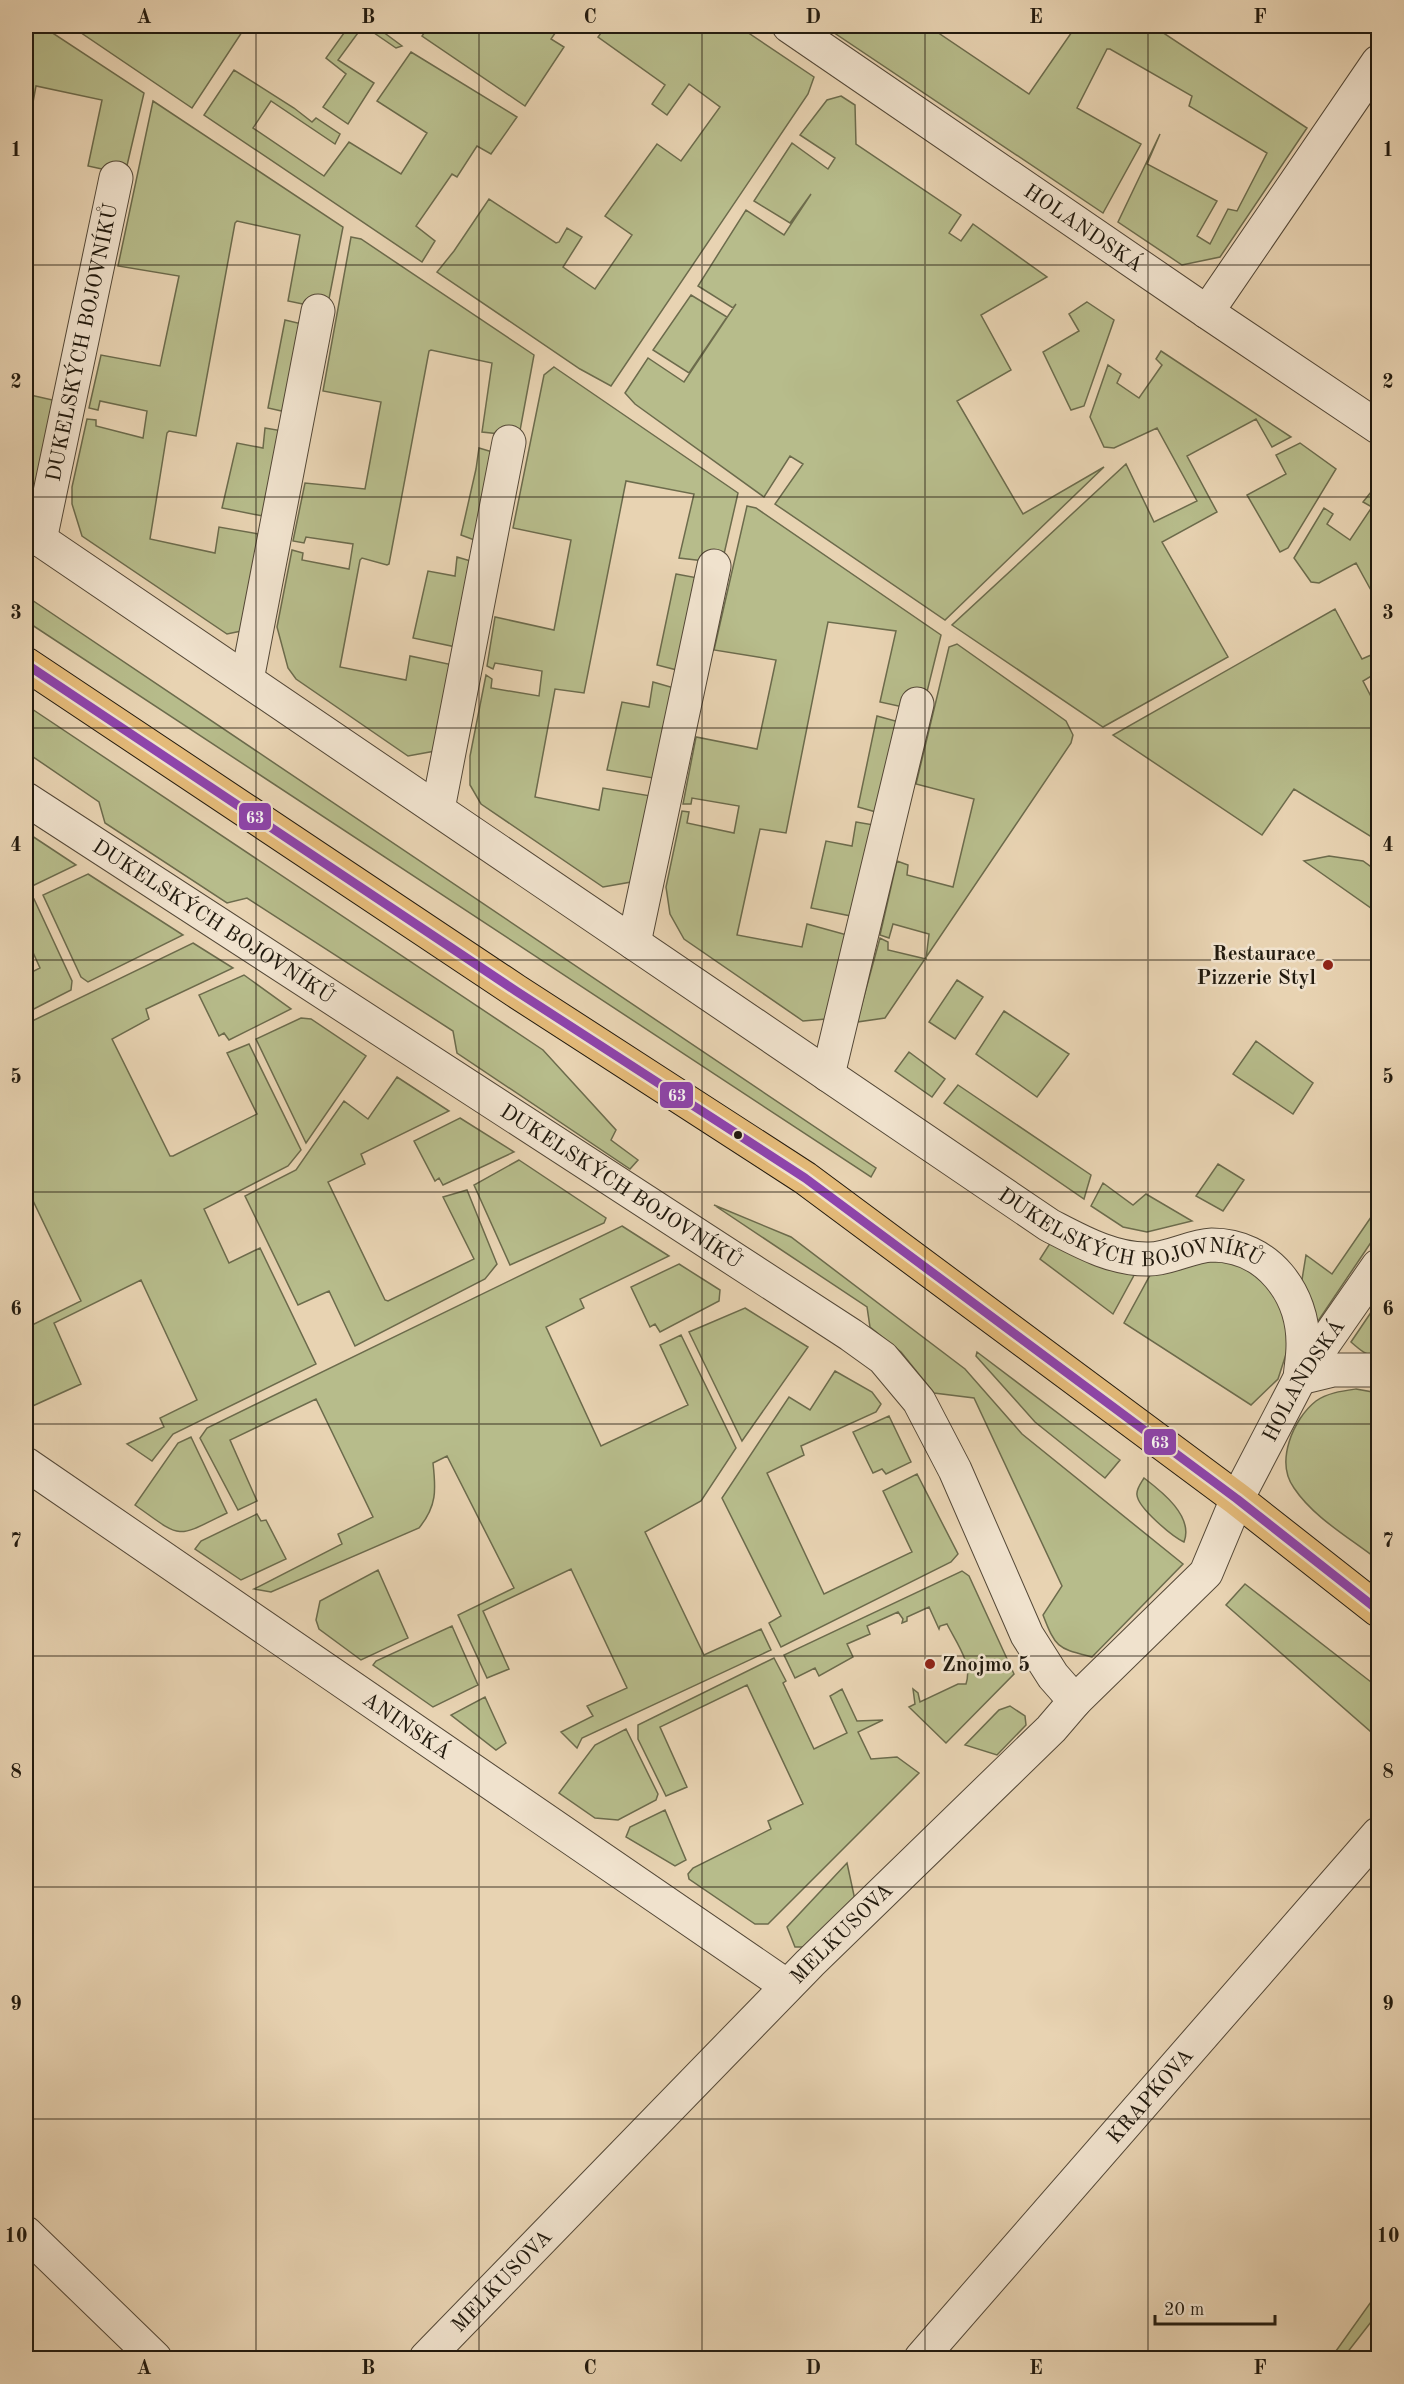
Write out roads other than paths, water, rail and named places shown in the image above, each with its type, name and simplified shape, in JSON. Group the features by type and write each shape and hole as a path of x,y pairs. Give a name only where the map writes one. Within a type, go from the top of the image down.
{"main road":[{"path":"26,664 516,991 805,1178 1237,1499 1378,1610"}],"street":[{"name":"HOLANDSKÁ","path":"789,26 1378,427"},
{"path":"1207,312 1378,62"},
{"name":"DUKELSKÝCH BOJOVNÍKŮ","path":"116,178 33,535 1050,1226 1097,1249 1150,1260 1211,1245 1240,1250 1263,1260 1278,1273 1291,1294 1301,1321 1304,1344 1300,1378"},
{"path":"247,680 318,311"},
{"path":"438,809 510,442"},
{"path":"634,943 714,566"},
{"path":"828,1075 917,704"},
{"name":"DUKELSKÝCH BOJOVNÍKŮ","path":"26,799 883,1358 919,1401 934,1427 1027,1635 1053,1676 1075,1701"},
{"name":"HOLANDSKÁ","path":"1237,1499 1300,1378 1378,1266"},
{"path":"1300,1378 1333,1370 1378,1370"},
{"name":"ANINSKÁ","path":"26,1464 787,1986"},
{"name":"MELKUSOVA","path":"426,2358 787,1986 1051,1729 1075,1701 1206,1573 1237,1499"},
{"name":"KRAPKOVA","path":"921,2358 1378,1834"},
{"path":"26,2233 155,2358"}],"place":[{"name":"Restaurace Pizzerie Styl","path":"1328,965"},
{"name":"Znojmo 5","path":"930,1664"}]}
